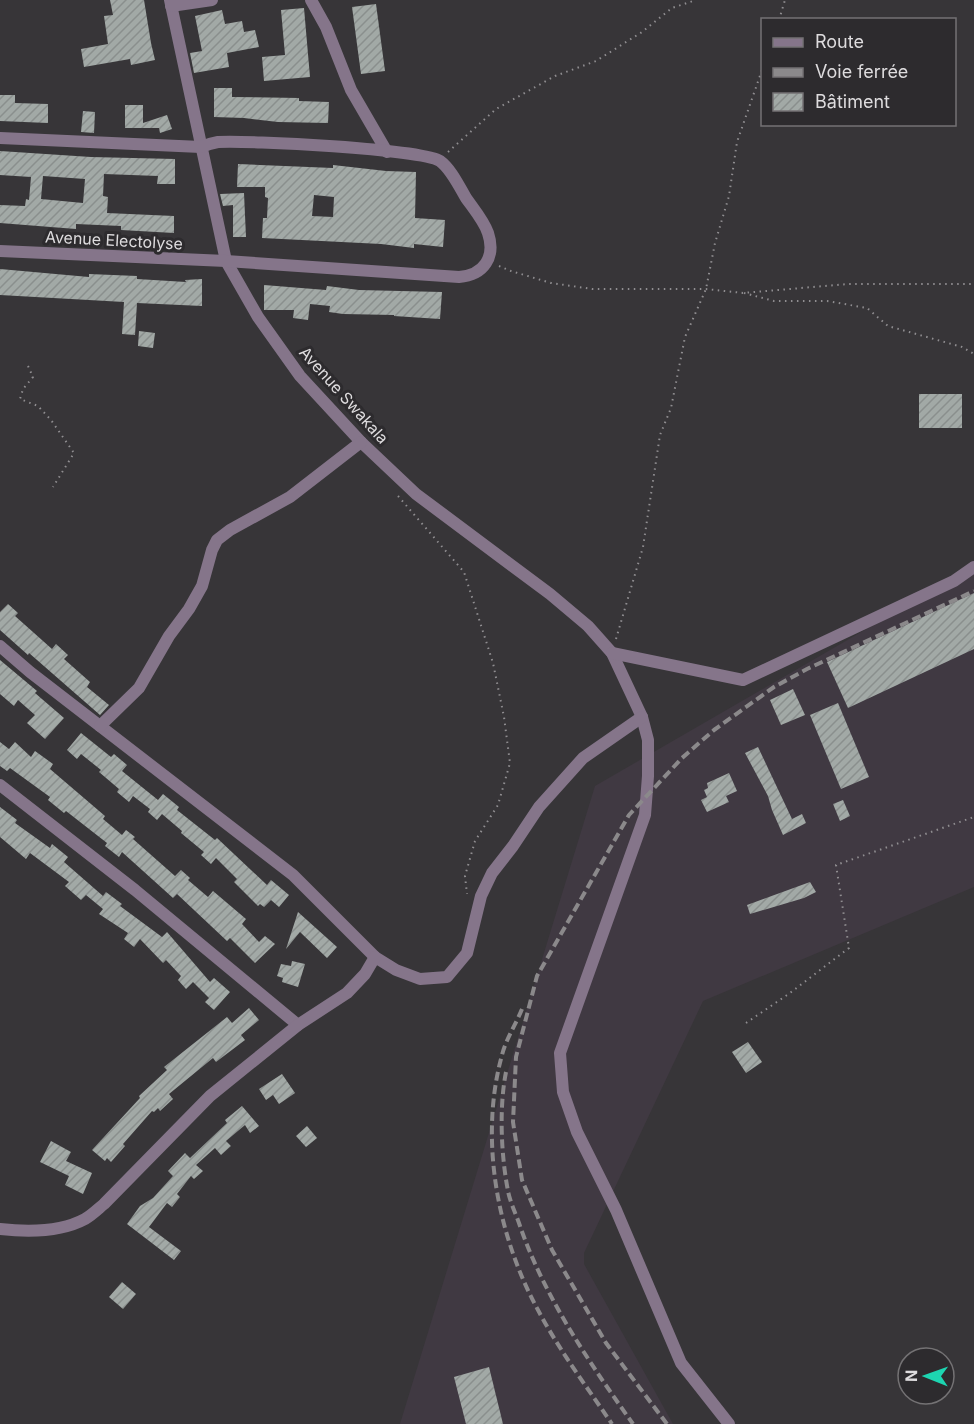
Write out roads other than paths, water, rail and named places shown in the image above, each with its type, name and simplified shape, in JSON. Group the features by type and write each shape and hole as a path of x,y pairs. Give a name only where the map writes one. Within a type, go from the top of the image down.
{"street":[{"path":"171,3 212,0"},
{"path":"311,0 326,27 351,90 387,152"},
{"name":"Avenue Swakala","path":"171,3 226,261 258,316 300,376 362,442 416,494 550,594 588,626 612,653 642,717 648,740 645,815 560,1053 562,1092 577,1132 616,1210 681,1363 729,1424"},
{"path":"0,138 201,147 215,142 237,142 387,152"},
{"name":"Avenue Electolyse","path":"0,251 226,261 459,277 477,273 488,260 490,250 488,232 453,176 439,160 387,152"},
{"path":"100,726 139,688 169,636 189,609 202,586 217,540 230,530 290,497 362,442"},
{"path":"612,653 743,680 954,581 974,567"},
{"path":"0,646 30,672 293,875 375,957 396,970 420,979 447,977 467,953 481,896 492,873 539,807 583,758 642,717"},
{"path":"0,785 135,891 298,1025"},
{"path":"0,1228 14,1230 66,1227 86,1218 104,1204 210,1096 298,1025 347,993 365,974 375,957"}],"railway":[{"path":"667,1424 606,1343 552,1250 522,1180 513,1122 516,1057 537,976 629,815 682,758 714,730 774,687 807,669 974,591"},
{"path":"522,1009 506,1043 495,1087 492,1152 496,1186 512,1250 538,1310 564,1354 612,1424"},
{"path":"506,1072 502,1100 502,1147 512,1204 530,1253 555,1304 600,1377 633,1424"}]}
